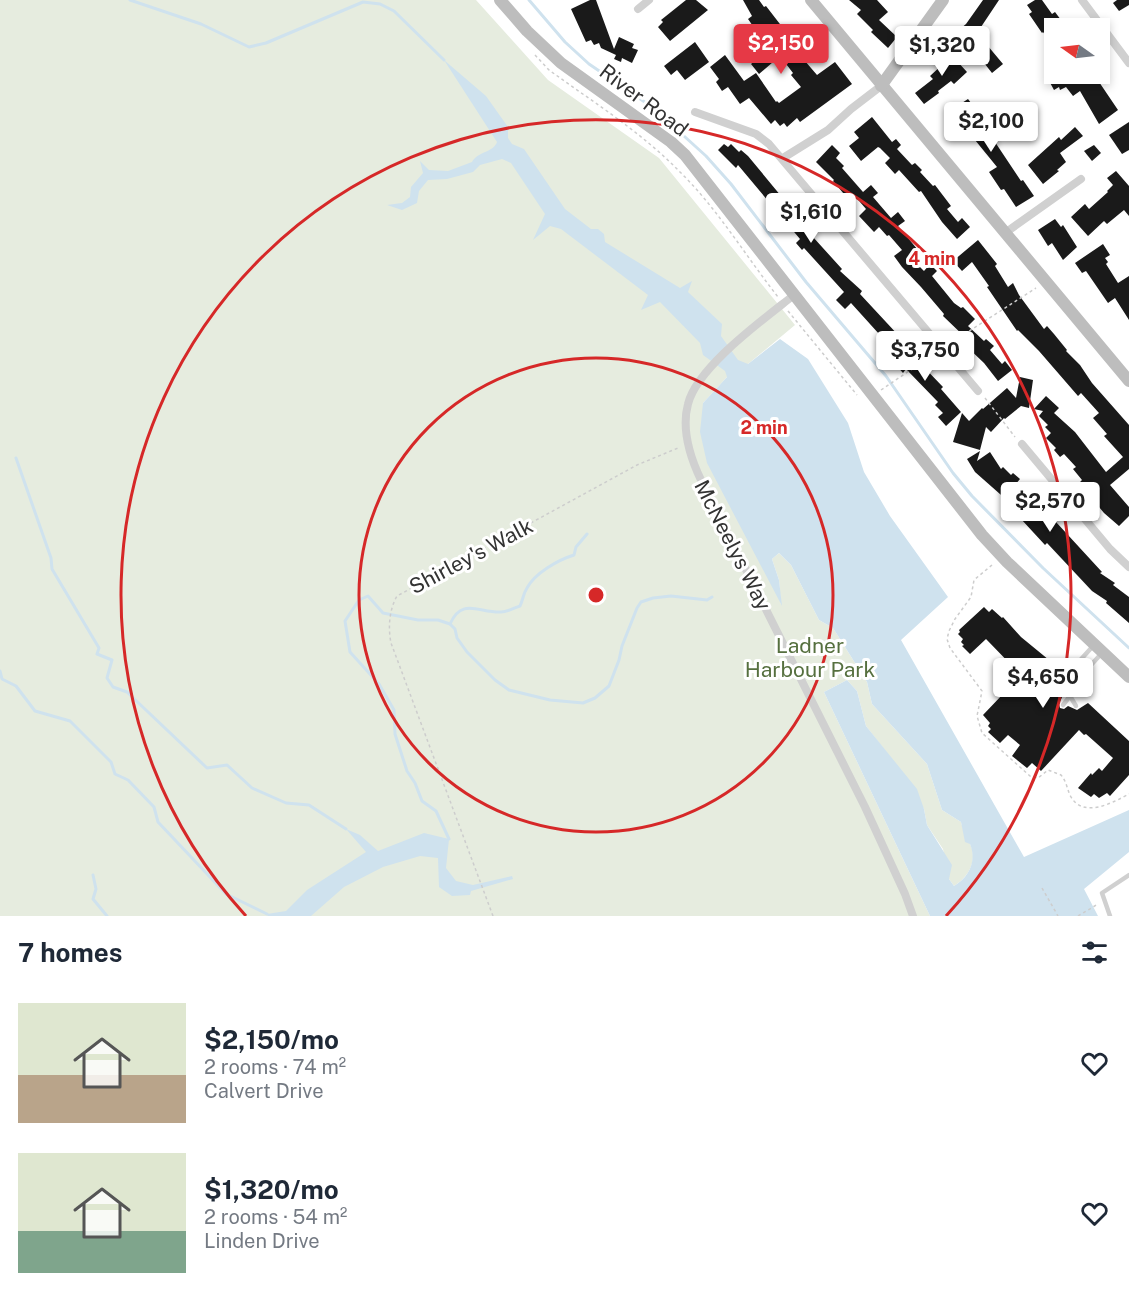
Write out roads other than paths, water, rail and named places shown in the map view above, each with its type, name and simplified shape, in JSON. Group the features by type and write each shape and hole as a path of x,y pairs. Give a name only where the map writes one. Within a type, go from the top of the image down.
{"street":[{"name":"River Road","path":"500,0 527,31 561,63 671,142 698,171 982,535 1007,562 1129,676"},
{"path":"638,9 649,0"},
{"path":"811,0 1129,381"},
{"path":"783,158 828,130 881,86 943,0"},
{"path":"1082,0 1129,63"},
{"path":"695,111 756,134 783,158 978,391"},
{"path":"1005,233 1081,178"},
{"name":"McNeelys Way","path":"794,295 736,343 700,380 688,403 687,444 701,480 865,807 913,916"},
{"path":"1022,444 1110,549 1129,567"}],"lane":[{"path":"1060,679 1064,669 1074,667 1099,648"},
{"path":"1063,705 1073,688 1082,682 1082,675 1099,648"},
{"path":"1074,667 1082,675"},
{"path":"1042,674 1048,678 1060,679 1066,687 1073,688"},
{"path":"1070,696 1076,706"},
{"path":"1110,916 1102,892 1129,875"}],"water":[{"path":"444,60 486,96 508,127 508,138 512,144 524,149 565,209 591,229 598,229 604,234 605,242 680,288 692,281 688,292 722,324 721,336 738,360 748,364 780,339 808,359 848,423 864,472 890,516 948,597 901,640 1024,857 1129,810 1129,852 1084,889 1098,916 930,916 824,692 847,680 857,691 866,726 917,789 927,825 952,865 949,879 954,886 964,878 970,868 973,856 970,844 965,842 961,822 942,810 927,764 872,704 867,682 833,628 819,620 791,565 779,553 772,559 779,580 782,606 707,463 700,432 703,403 727,377 725,371 703,355 700,343 660,302 641,310 648,295 561,229 550,226 533,240 545,214 511,163 502,159 480,165 473,172 447,179 428,180 419,191 417,203 402,210 387,205 402,203 410,197 411,187 423,173 420,161 429,170 448,171 472,162 495,146 497,142"},
{"path":"346,829 360,835 378,851 424,833 449,839 446,868 456,881 473,885 512,876 513,879 471,891 470,895 452,896 439,887 438,858 420,856 383,867 344,887 311,916 268,916 267,914 286,911 307,890 366,852"}],"waterway":[{"path":"130,0 201,24 249,47 266,43 363,2 380,4 394,11 444,60"},
{"path":"529,0 565,42 589,64 652,107 706,156 731,184 806,282 886,376 953,473 972,496 1043,568 1129,648"},
{"path":"16,458 51,558 52,569 99,648 97,654 112,660 107,678 113,687 127,692 207,768 227,765 252,788 286,803 309,805 346,829"},
{"path":"450,624 460,611 466,609 501,612 520,606 526,590 535,577 561,560 574,555 576,547 587,534"},
{"path":"449,839 436,811 422,801 407,771 395,734 394,710 379,684 350,652 345,621 359,600 368,596 383,613 418,620 438,620 450,624 467,652 495,680 509,690 550,700 583,703 595,698 609,686 622,646 641,602 671,596 707,600 712,597"},
{"path":"0,671 2,679 16,686 35,711 70,721 111,762 115,774 128,780 154,807 158,822 226,894 267,914"},
{"path":"93,875 96,889 93,899 107,916"}],"park label":[{"name":"Ladner Harbour Park","path":"810,657"}]}
